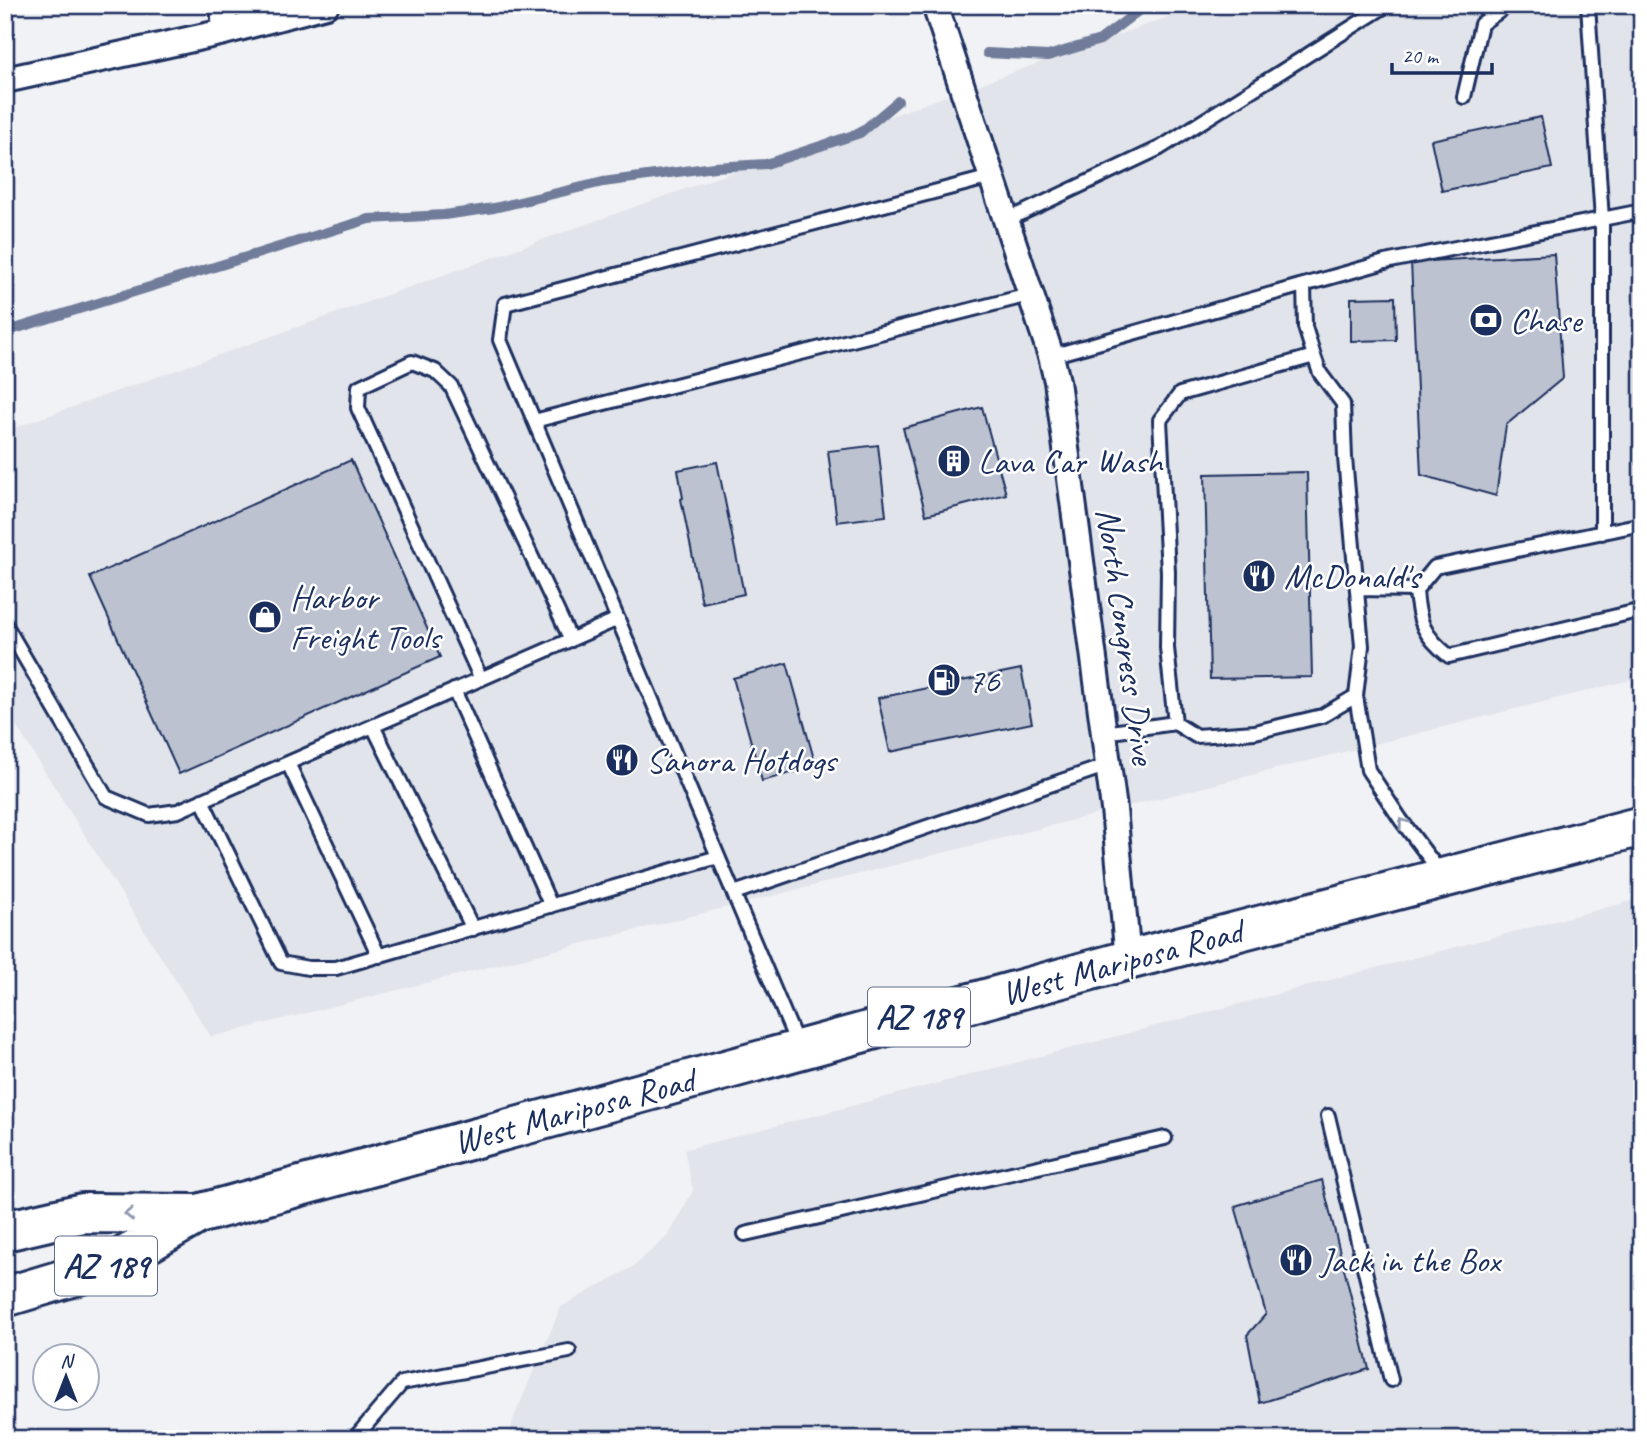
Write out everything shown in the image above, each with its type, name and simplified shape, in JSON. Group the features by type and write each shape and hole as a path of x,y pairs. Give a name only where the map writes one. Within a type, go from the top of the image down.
{"main road":[{"name":"West Mariposa Road","path":"5,1297 108,1266 198,1214 1128,960 1642,827"},
{"name":"West Mariposa Road","path":"5,1231 83,1213 198,1214"}],"street":[{"path":"224,5 224,32"},
{"path":"5,80 224,32 326,5"},
{"name":"North Congress Drive","path":"935,5 1051,356 1059,394 1114,809 1128,960"}],"lane":[{"path":"1005,221 1160,148 1387,5"},
{"path":"1464,97 1481,24 1508,5"},
{"path":"1588,5 1602,220 1602,533"},
{"path":"800,1049 500,340 505,304 991,177"},
{"path":"1051,356 1385,261 1642,211"},
{"path":"1304,285 1305,327 1314,356 1320,373 1343,404 1345,458 1362,646 1356,696 1368,770 1444,878"},
{"path":"534,421 1029,295"},
{"path":"1175,723 1167,648 1168,572 1160,420 1180,394 1314,356"},
{"path":"481,679 358,408 359,387 412,362 435,371 451,386 571,640"},
{"path":"1642,524 1435,567 1416,590 1418,615 1431,642 1449,656 1642,610"},
{"path":"1357,589 1416,590"},
{"path":"5,624 106,797 149,815 178,811 618,619"},
{"path":"454,690 551,906"},
{"path":"1104,733 1175,723 1196,736 1255,732 1322,716 1356,696"},
{"path":"373,726 472,929"},
{"path":"288,763 379,956"},
{"path":"734,893 1108,765"},
{"path":"202,800 281,963 308,968 336,968 719,857"},
{"path":"1328,1116 1391,1380"},
{"path":"746,1234 1166,1138"},
{"path":"354,1439 402,1383 569,1351"}],"shaded area":[{"path":"1202,5 1642,5 1642,677 211,1037 5,708 5,431"},
{"path":"1642,898 1642,1439 508,1439 514,1417 561,1307 634,1266 669,1235 693,1190 684,1150"}],"building":[{"path":"1541,117 1552,168 1442,191 1431,140"},
{"name":"Chase","path":"1554,254 1563,378 1506,425 1496,496 1421,475 1411,262"},
{"path":"1395,297 1396,340 1351,341 1351,298"},
{"name":"Lava Car Wash","path":"982,407 1006,494 926,515 903,428"},
{"path":"878,445 886,516 837,522 828,451"},
{"name":"Harbor Freight Tools","path":"351,460 440,657 179,774 90,577"},
{"path":"717,462 744,594 702,603 681,499 678,470"},
{"path":"1307,472 1312,677 1210,679 1205,474"},
{"path":"787,663 816,766 762,781 733,678"},
{"path":"1021,669 1032,723 890,752 878,698"},
{"name":"Jack in the Box","path":"1322,1180 1369,1369 1260,1403 1247,1335 1266,1314 1235,1206"}],"waterway":[{"path":"987,53 1048,56 1100,40 1146,5"},
{"path":"5,332 369,219 444,215 494,208 603,182 714,167 766,164 860,133 898,101"}],"place":[{"name":"Chase","path":"1486,320"},
{"name":"Lava Car Wash","path":"954,461"},
{"name":"McDonald's","path":"1259,576"},
{"name":"Harbor Freight Tools","path":"265,617"},
{"name":"76","path":"944,680"},
{"name":"Sanora Hotdogs","path":"622,760"},
{"name":"Jack in the Box","path":"1296,1260"}]}
